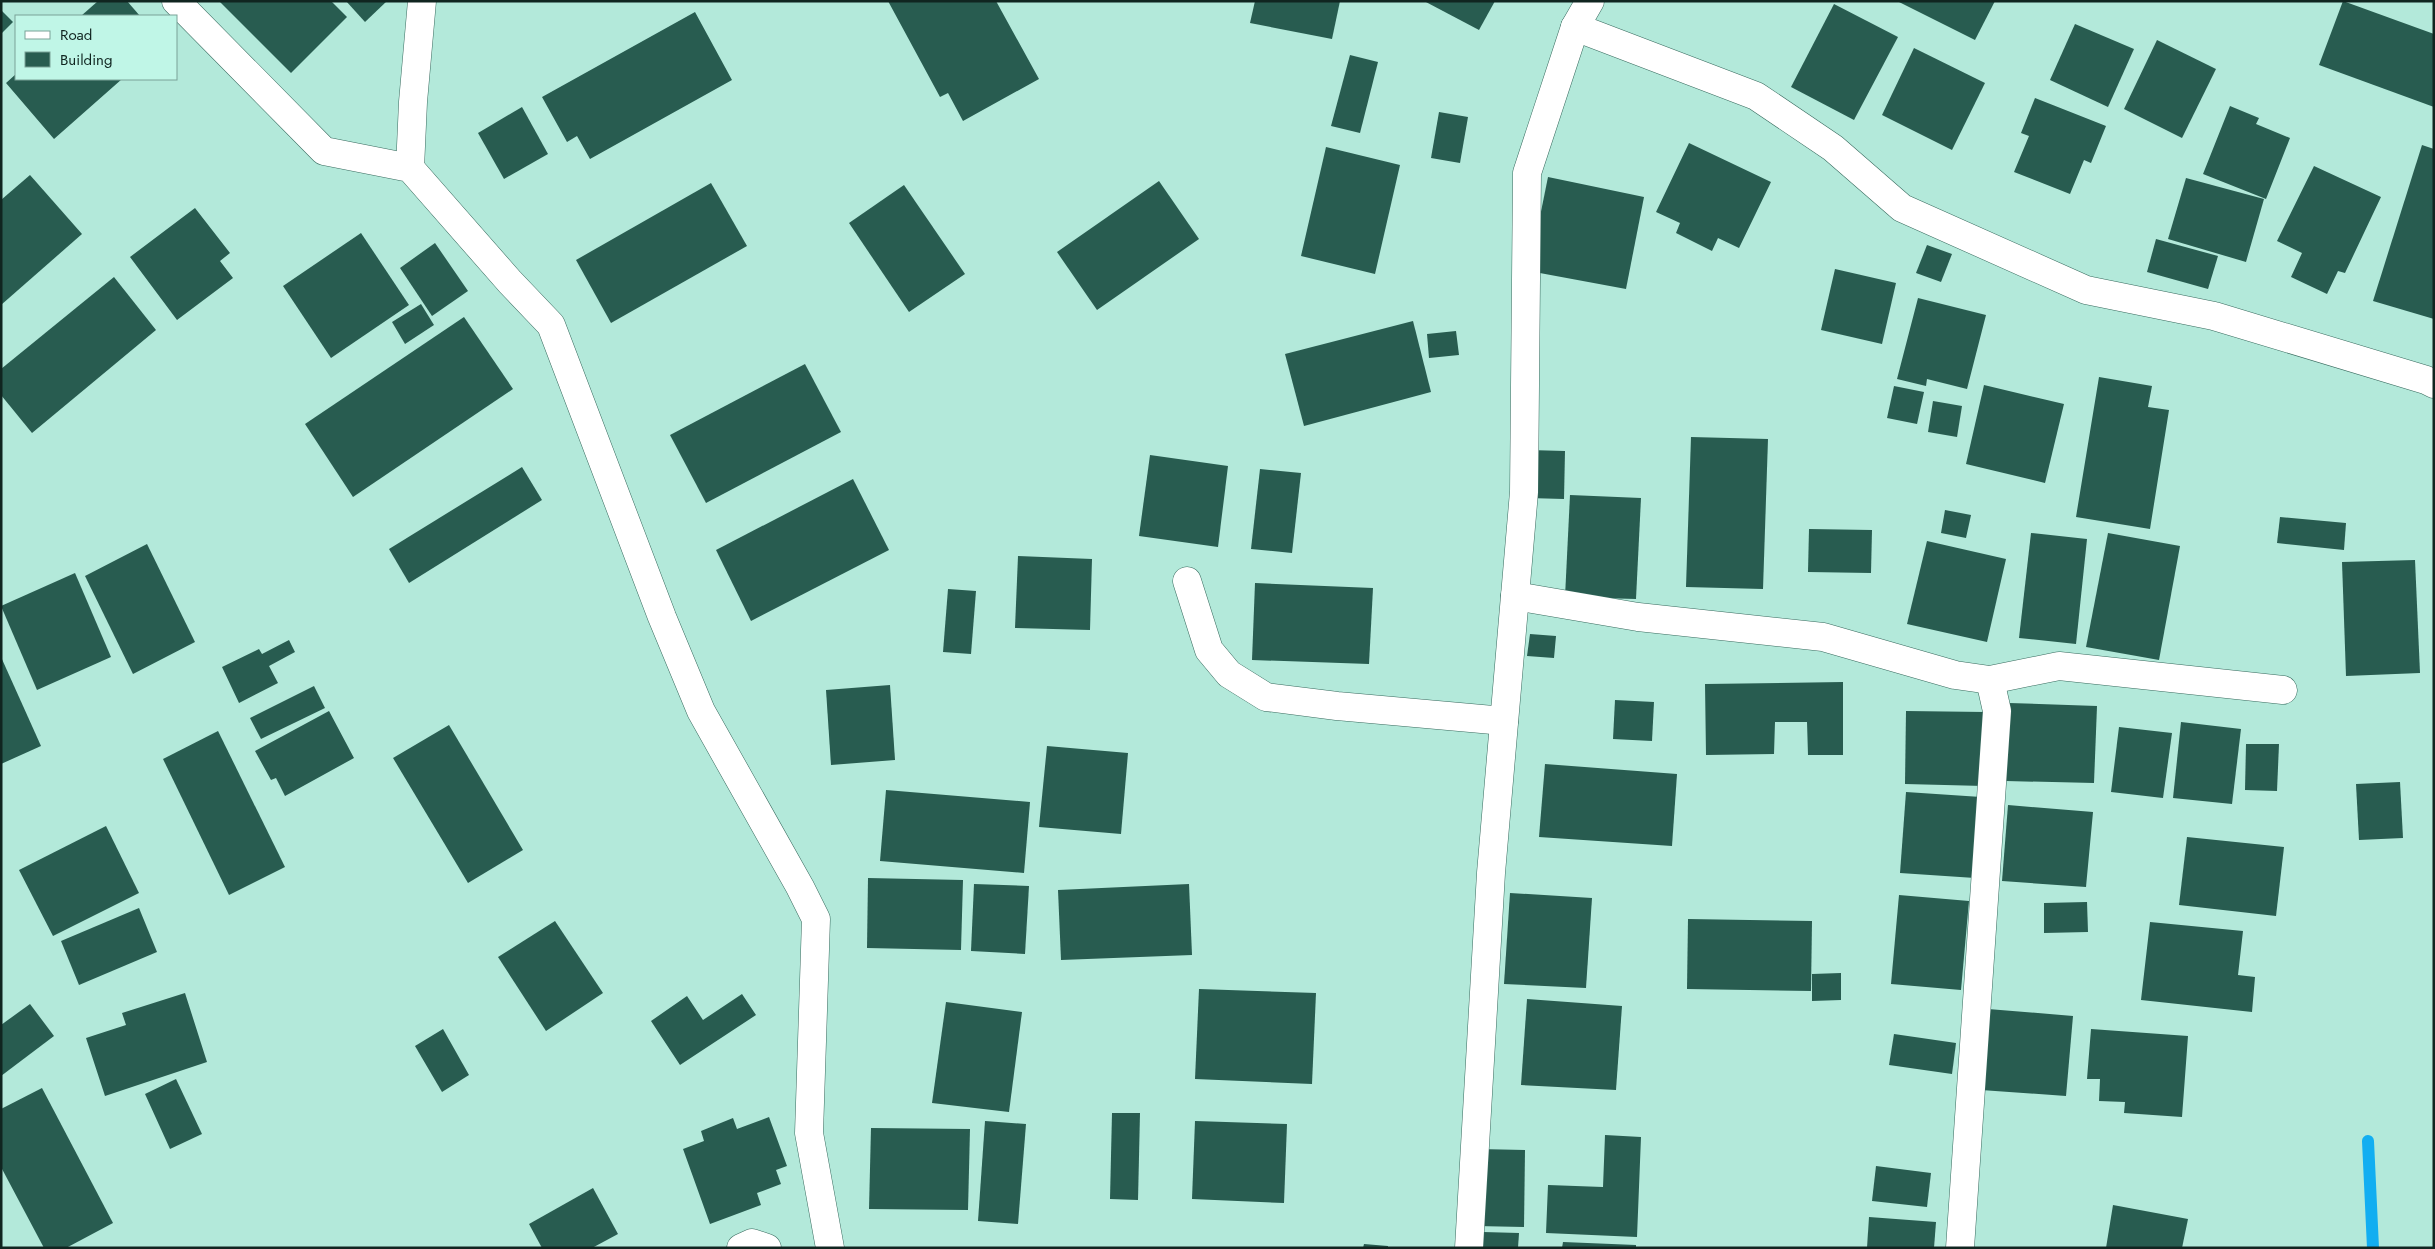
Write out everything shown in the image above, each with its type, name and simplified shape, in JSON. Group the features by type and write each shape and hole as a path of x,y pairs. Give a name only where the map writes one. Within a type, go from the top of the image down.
{"street":[{"path":"176,1 324,151 410,168 550,325 662,617 701,711 796,878 816,919 809,1133 830,1248"},
{"path":"410,168 414,83 422,1"},
{"path":"1469,1248 1491,873 1524,492 1527,173 1575,27 1590,1"},
{"path":"1575,27 1756,96 1833,148 1902,208 2086,290 2214,316 2434,384"},
{"path":"1187,581 1209,650 1229,674 1266,697 1337,706 1504,721"},
{"path":"1515,596 1638,617 1824,637 1955,675 1990,680 2059,666 2283,690"},
{"path":"1960,1248 1997,711 1990,680"},
{"path":"741,1248 752,1243 767,1248"}],"building":[{"path":"98,1 127,1 139,15 82,15"},
{"path":"219,1 331,1 347,17 291,73"},
{"path":"346,1 387,1 365,22"},
{"path":"888,1 996,1 1039,79 963,121 948,93 940,97"},
{"path":"1255,1 1340,1 1332,39 1250,23"},
{"path":"1424,1 1495,1 1479,30"},
{"path":"1897,1 1995,1 1975,40"},
{"path":"2343,1 2434,34 2434,107 2319,65"},
{"path":"1834,4 1898,37 1854,120 1791,87"},
{"path":"1,10 13,22 1,34"},
{"path":"695,12 732,80 590,159 577,136 567,142 542,97"},
{"path":"2075,24 2134,49 2108,107 2050,80"},
{"path":"2157,40 2216,69 2182,138 2124,109"},
{"path":"1914,48 1985,83 1952,150 1882,115"},
{"path":"1350,55 1378,62 1360,133 1331,126"},
{"path":"15,75 15,80 121,80 54,139 6,83"},
{"path":"2035,98 2106,126 2091,163 2084,160 2070,194 2014,172 2029,136 2021,133"},
{"path":"2230,106 2259,118 2256,124 2290,138 2266,199 2203,174"},
{"path":"522,107 548,154 504,179 478,133"},
{"path":"1439,112 1468,117 1460,163 1431,158"},
{"path":"1689,143 1771,182 1739,248 1718,238 1712,251 1676,233 1680,223 1656,212"},
{"path":"2422,145 2434,149 2434,319 2373,301"},
{"path":"1326,147 1400,165 1375,274 1301,256"},
{"path":"2314,166 2381,197 2345,273 2338,271 2327,294 2291,277 2302,253 2277,241"},
{"path":"30,175 82,234 1,305 1,200"},
{"path":"1548,177 1644,197 1626,289 1529,271"},
{"path":"2186,178 2264,199 2246,262 2168,239"},
{"path":"1159,181 1199,239 1097,310 1057,252"},
{"path":"711,183 747,246 611,323 576,260"},
{"path":"904,185 965,274 909,312 849,223"},
{"path":"195,208 230,253 220,261 233,278 177,320 130,257"},
{"path":"361,233 409,305 331,358 283,286"},
{"path":"2156,239 2218,256 2208,289 2147,272"},
{"path":"435,243 468,291 432,316 400,268"},
{"path":"1927,245 1952,254 1941,282 1916,273"},
{"path":"1835,269 1896,283 1882,344 1821,330"},
{"path":"114,277 156,330 32,433 1,395 1,369"},
{"path":"1918,298 1986,315 1967,389 1927,379 1926,386 1897,379"},
{"path":"421,304 434,325 405,344 392,322"},
{"path":"464,317 513,389 353,497 305,424"},
{"path":"1413,321 1431,392 1304,426 1285,354"},
{"path":"1456,331 1459,355 1429,358 1427,334"},
{"path":"805,364 841,432 706,503 670,435"},
{"path":"2099,377 2152,386 2148,407 2169,410 2150,529 2076,517"},
{"path":"1984,385 2064,404 2045,483 1966,464"},
{"path":"1894,386 1924,392 1917,424 1887,418"},
{"path":"1933,401 1962,406 1957,437 1928,432"},
{"path":"1691,437 1768,439 1763,589 1686,587"},
{"path":"1529,450 1565,451 1564,499 1528,498"},
{"path":"1150,455 1228,466 1218,547 1139,536"},
{"path":"522,467 542,500 409,583 389,549"},
{"path":"1260,469 1301,473 1292,553 1251,549"},
{"path":"853,479 889,550 751,621 716,550"},
{"path":"1570,495 1641,498 1636,599 1565,597"},
{"path":"1945,510 1971,515 1966,538 1941,533"},
{"path":"2280,517 2346,523 2344,550 2277,543"},
{"path":"1809,529 1872,530 1871,573 1808,572"},
{"path":"2031,533 2087,539 2076,644 2019,638"},
{"path":"2108,533 2180,546 2159,660 2086,647"},
{"path":"1927,541 2006,559 1987,642 1907,624"},
{"path":"147,544 195,642 133,674 85,576"},
{"path":"1018,556 1092,559 1090,630 1015,628"},
{"path":"2415,560 2420,673 2346,676 2342,562"},
{"path":"75,573 111,657 37,690 1,606"},
{"path":"1255,583 1373,588 1369,664 1252,660"},
{"path":"948,589 976,591 971,654 943,652"},
{"path":"1530,634 1556,636 1554,658 1527,656"},
{"path":"289,640 295,652 269,666 278,683 239,703 222,667 259,649 262,654"},
{"path":"1,657 41,746 1,764"},
{"path":"1843,682 1843,755 1808,755 1807,722 1775,722 1774,754 1706,755 1705,684"},
{"path":"890,685 895,760 831,765 826,690"},
{"path":"314,686 325,708 261,739 250,718"},
{"path":"1615,700 1654,702 1652,741 1613,739"},
{"path":"2009,703 2097,706 2094,783 2006,781"},
{"path":"329,711 354,758 285,796 276,778 271,780 255,751"},
{"path":"1906,711 1985,712 1984,786 1905,784"},
{"path":"2181,722 2241,729 2232,804 2173,798"},
{"path":"449,725 523,850 468,883 393,758"},
{"path":"2119,727 2172,733 2163,798 2111,792"},
{"path":"218,731 285,867 229,895 163,759"},
{"path":"2246,744 2279,744 2277,791 2245,790"},
{"path":"1047,746 1128,753 1121,834 1039,827"},
{"path":"1545,764 1677,774 1672,846 1539,837"},
{"path":"2400,782 2403,838 2359,840 2356,784"},
{"path":"886,790 1030,802 1024,873 880,861"},
{"path":"1906,792 1981,797 1975,878 1900,873"},
{"path":"2008,805 2093,812 2086,887 2002,881"},
{"path":"106,826 139,893 53,936 19,870"},
{"path":"2187,837 2284,847 2276,916 2179,905"},
{"path":"868,878 963,880 961,950 867,948"},
{"path":"974,884 1029,886 1025,954 971,951"},
{"path":"1189,884 1192,955 1061,960 1058,890"},
{"path":"1510,893 1592,898 1586,988 1504,984"},
{"path":"1899,895 1969,901 1961,990 1891,984"},
{"path":"2087,902 2088,932 2044,933 2044,903"},
{"path":"139,908 157,952 79,985 61,941"},
{"path":"1688,919 1812,921 1811,991 1687,989"},
{"path":"555,921 603,993 546,1031 498,957"},
{"path":"2150,922 2243,931 2238,975 2255,977 2252,1012 2141,1000"},
{"path":"1841,973 1841,1000 1812,1001 1812,974"},
{"path":"1199,989 1316,993 1312,1084 1195,1079"},
{"path":"185,993 207,1062 105,1096 86,1038 126,1025 122,1013"},
{"path":"742,994 756,1015 680,1065 651,1021 687,996 703,1020"},
{"path":"1527,999 1622,1006 1616,1090 1521,1085"},
{"path":"946,1002 1022,1012 1009,1112 932,1103"},
{"path":"30,1004 54,1036 1,1076 1,1025"},
{"path":"1988,1009 2073,1016 2066,1096 1981,1090"},
{"path":"443,1029 469,1075 442,1092 415,1046"},
{"path":"2091,1029 2188,1036 2182,1117 2124,1113 2125,1102 2099,1101 2100,1079 2087,1079"},
{"path":"1894,1034 1956,1043 1952,1074 1889,1065"},
{"path":"176,1079 202,1134 170,1149 145,1094"},
{"path":"42,1088 113,1223 66,1248 44,1248 1,1167 1,1109"},
{"path":"1112,1113 1140,1113 1138,1200 1110,1199"},
{"path":"769,1117 787,1166 776,1170 781,1184 757,1193 761,1205 710,1224 683,1149 704,1141 701,1131 733,1118 737,1129"},
{"path":"985,1121 1026,1124 1018,1224 978,1221"},
{"path":"1195,1121 1287,1124 1284,1203 1192,1199"},
{"path":"871,1128 970,1129 968,1210 869,1209"},
{"path":"1605,1135 1641,1137 1637,1237 1546,1233 1548,1185 1603,1187"},
{"path":"1478,1149 1525,1150 1524,1227 1476,1226"},
{"path":"1876,1166 1931,1173 1927,1207 1872,1201"},
{"path":"593,1188 618,1234 592,1248 542,1248 529,1224"},
{"path":"2113,1205 2188,1219 2182,1248 2106,1248"},
{"path":"1869,1217 1936,1222 1934,1248 1867,1248"},
{"path":"1483,1232 1519,1233 1518,1248 1482,1248"},
{"path":"1563,1242 1636,1245 1636,1248 1562,1248"},
{"path":"1364,1244 1388,1246 1388,1248 1363,1248"}],"waterway":[{"path":"2368,1141 2373,1248"}]}
